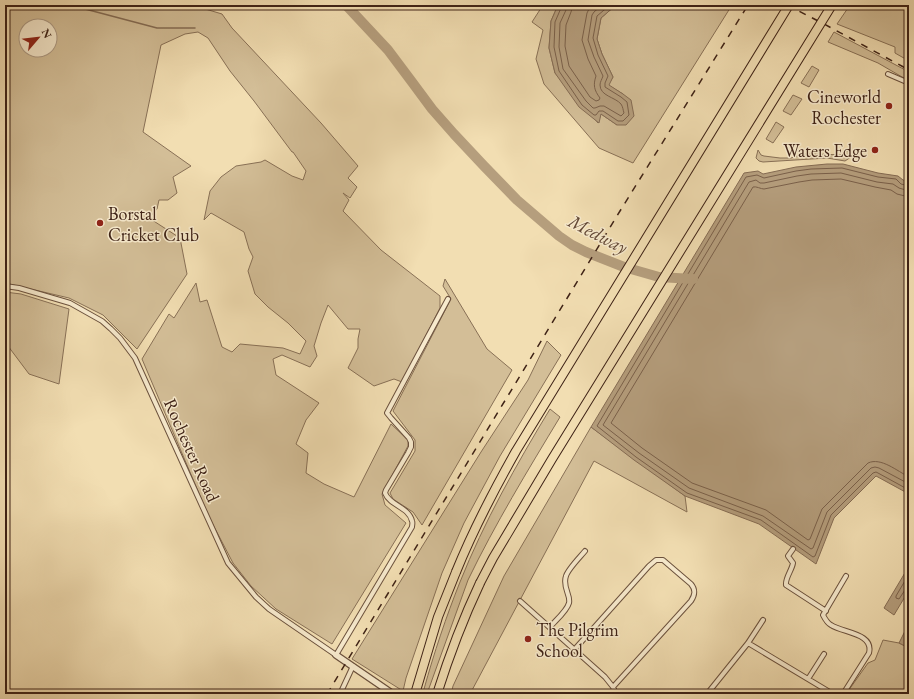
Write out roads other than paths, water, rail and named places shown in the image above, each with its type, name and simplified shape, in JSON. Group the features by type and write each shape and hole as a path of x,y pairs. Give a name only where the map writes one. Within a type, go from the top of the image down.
{"highway":[{"path":"415,690 438,617 466,547 492,493 519,445 789,5"},
{"path":"437,694 448,660 473,598 493,558 552,459 832,5"}],"street":[{"path":"888,74 909,83"},
{"name":"Rochester Road","path":"5,286 19,288 70,303 102,321 120,338 135,358 228,563 256,597 269,608 336,654"},
{"path":"391,693 336,654 412,527 412,520 405,510 389,500 385,493 411,447 409,438 387,413 448,299"},
{"path":"793,549 788,556 793,563 786,581 786,585 826,611"},
{"path":"550,628 566,609 569,603 565,585 566,575 585,551"},
{"path":"574,650 653,562 659,559 663,560 694,587 694,596 613,686"},
{"path":"843,694 869,653 870,649 868,642 862,637 832,626 827,622 823,615 846,576"},
{"path":"520,601 605,677 613,686 616,694"},
{"path":"707,694 748,643 763,620"},
{"path":"748,643 833,694"},
{"path":"808,679 824,654"},
{"path":"340,694 353,666"}],"water":[{"path":"558,5 616,5 601,18 597,39 602,54 613,77 609,85 631,100 634,116 626,125 617,125 601,114 599,123 579,107 555,73 549,48 551,21"},
{"path":"843,164 878,173 898,176 909,182 909,494 876,476 834,518 816,564 759,524 685,496 591,427 744,173 758,171 763,174 796,167"},
{"path":"909,566 909,590 894,615 884,608"},
{"path":"909,623 909,648 899,643"}],"waterway":[{"path":"70,5 157,28 195,28"},
{"name":"Medway","path":"346,5 388,50 432,109 454,134 517,200 559,236 586,252 624,267 659,277 693,279"}],"railway":[{"path":"327,694 620,211 748,5"},
{"path":"787,5 909,70"}],"place":[{"name":"Cineworld Rochester","path":"889,106"},
{"name":"Waters Edge","path":"875,150"},
{"name":"Borstal Cricket Club","path":"100,223"},
{"name":"The Pilgrim School","path":"528,639"}]}
